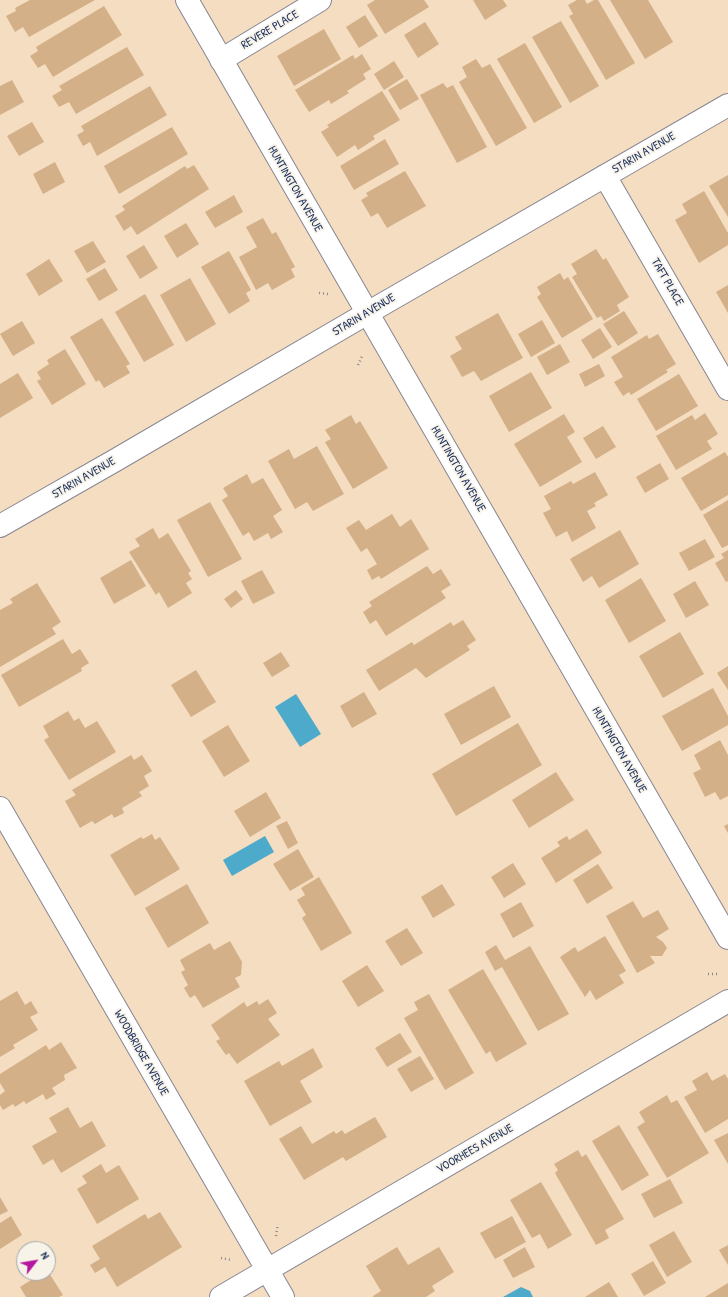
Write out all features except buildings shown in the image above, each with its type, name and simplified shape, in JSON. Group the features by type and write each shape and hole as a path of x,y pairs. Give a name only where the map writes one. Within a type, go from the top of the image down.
{"street":[{"name":"HUNTINGTON AVENUE","path":"186,0 728,938"},
{"name":"REVERE PLACE","path":"221,60 320,0"},
{"name":"STARIN AVENUE","path":"0,526 728,105"},
{"name":"TAFT PLACE","path":"605,176 728,388"},
{"name":"WOODBRIDGE AVENUE","path":"0,808 283,1297"},
{"name":"VOORHEES AVENUE","path":"221,1297 728,1001"}],"path":[{"path":"319,293 329,294"},
{"path":"358,365 363,353"},
{"path":"708,974 717,974"},
{"path":"276,1236 278,1224"},
{"path":"221,1258 235,1260"}],"water":[{"path":"296,694 321,734 300,747 275,707"},
{"path":"265,836 274,852 232,876 223,860"},
{"path":"521,1287 530,1291 533,1297 503,1297"}]}
